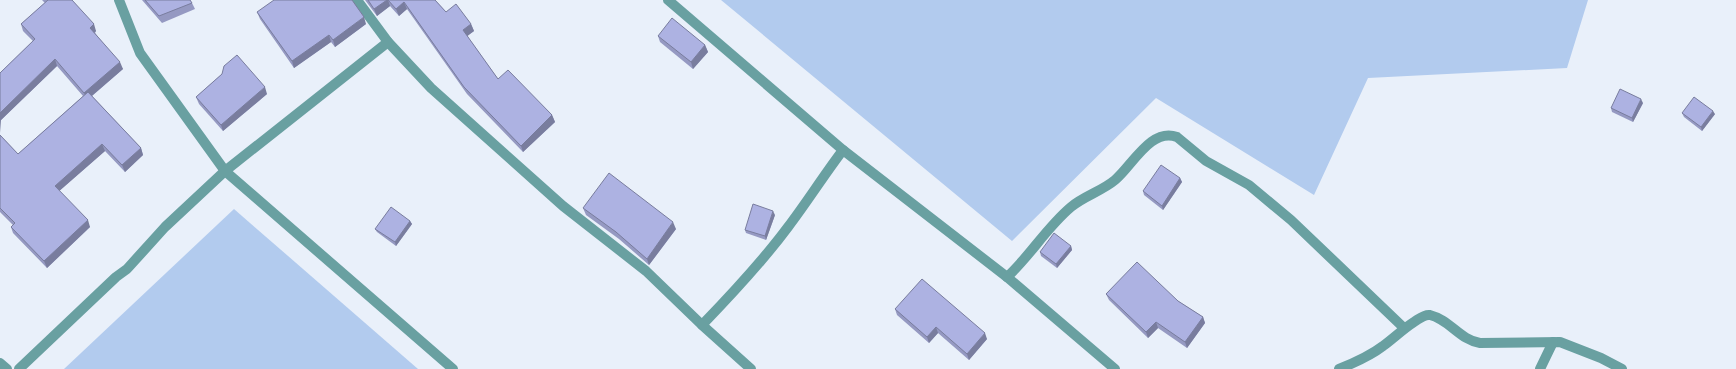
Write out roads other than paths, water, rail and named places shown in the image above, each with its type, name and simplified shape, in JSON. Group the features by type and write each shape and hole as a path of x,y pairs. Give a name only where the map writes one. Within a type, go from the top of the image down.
{"street":[{"path":"119,0 140,53 225,171 453,369"},
{"path":"358,0 388,42 437,93 563,206 646,271 702,325 751,369"},
{"path":"668,0 843,150 1006,277 1115,369"},
{"path":"19,369 116,277 127,269 165,226 225,171 388,42"},
{"path":"1006,277 1022,263 1056,221 1072,206 1115,181 1149,143 1164,136 1171,135 1177,137 1206,161 1244,182 1261,195 1291,220 1404,328"},
{"path":"702,325 749,276 789,226 843,150"},
{"path":"1339,369 1373,352 1404,328 1428,314 1440,319 1470,342 1553,342 1568,345 1601,358 1622,369"},
{"path":"1540,369 1553,342"},
{"path":"0,363 7,369"}]}
